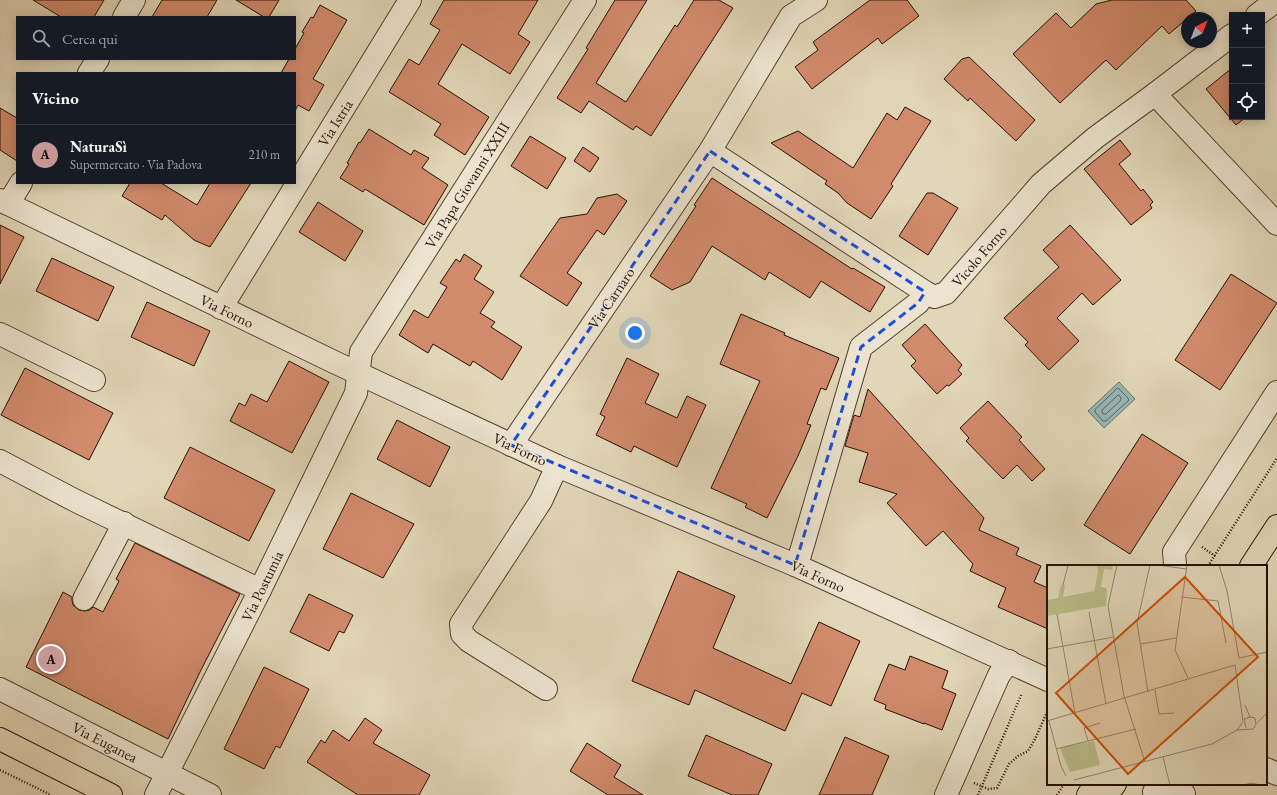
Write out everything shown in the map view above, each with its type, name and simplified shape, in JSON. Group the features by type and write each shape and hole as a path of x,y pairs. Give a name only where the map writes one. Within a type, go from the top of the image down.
{"main road":[{"path":"1252,565 1277,526"},
{"path":"0,739 111,795"},
{"path":"1088,795 1095,785"},
{"path":"1107,795 1114,785"}],"street":[{"path":"125,16 134,0"},
{"name":"Via Istria","path":"221,308 410,0"},
{"name":"Via Papa Giovanni XXIII","path":"358,373 361,352 584,0"},
{"name":"Via Carnaro","path":"511,445 710,151 791,16 816,0"},
{"path":"1262,12 1277,0"},
{"name":"Vicolo Forno","path":"925,292 934,297 946,293 1042,184 1095,138 1229,37"},
{"path":"90,72 97,60"},
{"path":"1155,94 1277,224"},
{"path":"710,151 925,292 918,303 862,347 800,555 795,565"},
{"path":"4,202 20,184"},
{"name":"Via Forno","path":"4,202 221,308 511,445 557,466 795,565 1047,680"},
{"path":"0,334 94,380"},
{"name":"Via Postumia","path":"156,795 260,590 356,393 358,373"},
{"path":"1175,564 1174,552 1277,392"},
{"path":"0,460 76,500 260,590"},
{"path":"546,689 469,641 462,634 461,624 541,501 557,466"},
{"path":"84,599 124,523"},
{"path":"946,795 999,675 1009,661"},
{"name":"Via Euganea","path":"0,689 210,795"},
{"path":"1267,769 1277,774"},
{"path":"1154,792 1159,787 1168,786 1184,794"}],"path":[{"path":"1209,565 1277,458"},
{"path":"978,795 1025,687"},
{"path":"955,775 988,789 997,788 1009,764 1018,756 1028,751 1036,739 1047,712"},
{"path":"0,770 51,795"},
{"path":"1057,795 1063,785"}],"highlighted area":[{"path":"710,151 925,292 918,303 861,347 795,565 511,445"}],"water":[{"path":"1119,382 1135,399 1104,428 1088,411"}],"building":[{"path":"33,0 104,0 95,16 59,16"},
{"path":"162,0 217,0 208,16 153,16"},
{"path":"236,0 279,0 270,16 262,16"},
{"path":"444,0 538,0 518,34 530,42 510,74 462,44 438,84 489,117 465,155 434,135 441,124 389,92 409,59 419,65 440,30 430,24"},
{"path":"615,0 647,0 596,83 626,102 675,25 677,27 694,0 719,0 733,8 651,136 636,126 633,130 589,101 581,113 557,98 588,49 586,48"},
{"path":"870,0 907,0 919,16 882,44 878,38 812,89 795,67 818,50 813,42"},
{"path":"1112,0 1186,0 1196,11 1181,12 1181,24 1169,34 1162,26 1116,70 1106,60 1060,103 1013,54 1056,13 1071,28 1096,4"},
{"path":"320,5 347,20 313,79 324,85 309,111 298,105 296,109 296,72 282,72 288,60 296,60 296,47 304,33 302,32 311,17 313,18"},
{"path":"969,57 1035,120 1016,141 970,98 968,101 944,79 962,59"},
{"path":"1229,70 1229,117 1206,89"},
{"path":"905,107 931,121 891,184 893,186 871,219 847,203 838,193 825,184 827,181 771,143 798,131 853,168 887,113 897,120"},
{"path":"0,108 16,117 16,160 0,150"},
{"path":"1232,120 1242,120 1236,125"},
{"path":"369,129 411,155 414,150 429,158 422,168 448,185 424,225 365,189 363,192 340,178 349,164 347,163 359,142 360,143"},
{"path":"530,136 566,158 547,189 511,166"},
{"path":"1120,140 1131,154 1119,164 1141,191 1143,189 1153,202 1150,205 1152,208 1131,225 1084,169"},
{"path":"583,147 599,158 590,172 574,161"},
{"path":"712,178 852,269 853,268 885,287 870,312 821,281 810,298 769,272 765,280 712,246 690,282 672,290 650,276 696,206 694,205"},
{"path":"129,184 163,184 197,205 209,184 250,184 210,247 194,240 165,215 162,220 122,196"},
{"path":"927,193 933,193 958,208 928,255 899,236"},
{"path":"617,194 627,201 604,235 597,230 567,273 582,283 567,306 520,276 560,218 587,214 597,198"},
{"path":"318,202 363,231 345,261 299,232"},
{"path":"0,225 24,237 0,284"},
{"path":"1070,225 1121,280 1093,305 1082,293 1057,318 1079,341 1049,370 1025,345 1028,342 1004,318 1059,267 1043,250"},
{"path":"464,254 482,266 474,279 494,292 480,313 495,322 491,327 522,347 502,380 473,361 470,366 433,344 428,353 399,335 414,310 428,318 447,287 440,283 456,259 460,262"},
{"path":"52,258 114,287 98,321 36,291"},
{"path":"1231,274 1277,303 1220,390 1175,360"},
{"path":"147,302 210,331 194,366 131,337"},
{"path":"741,314 785,333 784,335 839,358 826,390 821,388 807,424 811,425 798,456 767,518 745,507 747,504 711,488 760,381 720,364"},
{"path":"925,324 962,365 958,370 962,374 949,386 947,385 937,394 911,366 916,361 902,345"},
{"path":"627,358 659,374 645,403 677,418 687,396 706,405 677,467 634,446 631,452 596,435 605,417 600,414"},
{"path":"289,361 329,382 292,453 230,421 239,403 245,406 251,394 267,402"},
{"path":"25,368 113,413 89,460 1,415"},
{"path":"868,389 984,518 979,530 1019,548 1016,555 1041,566 1034,582 1047,588 1047,629 998,607 1006,588 970,571 973,564 943,531 926,546 887,503 897,494 859,482 868,453 845,446 854,415 860,417"},
{"path":"988,401 1022,437 1019,440 1045,469 1032,481 1017,465 1003,479 966,441 969,438 960,428"},
{"path":"397,420 450,447 430,487 377,459"},
{"path":"1142,434 1188,463 1130,554 1084,525"},
{"path":"190,447 275,490 249,541 164,498"},
{"path":"351,493 414,524 383,578 323,549"},
{"path":"135,543 240,594 168,739 26,667 63,592 72,597 73,605 79,610 90,610 93,607 103,612 119,581 116,579"},
{"path":"678,571 735,596 713,648 791,684 819,622 860,641 831,706 802,693 785,731 695,690 689,705 632,681"},
{"path":"309,594 353,615 344,633 339,631 329,651 290,632"},
{"path":"910,656 948,671 942,688 956,694 942,730 885,709 886,705 874,700 889,664 905,670"},
{"path":"264,667 309,689 280,748 276,746 264,769 224,749"},
{"path":"365,718 382,730 373,743 430,775 419,795 358,795 307,762 321,740 325,743 333,730 349,741"},
{"path":"706,735 772,764 758,795 732,795 688,776"},
{"path":"845,737 889,756 872,795 819,795"},
{"path":"587,743 621,765 614,777 643,795 608,795 570,771"}],"place":[{"name":"NaturaSì","path":"51,659"}]}
